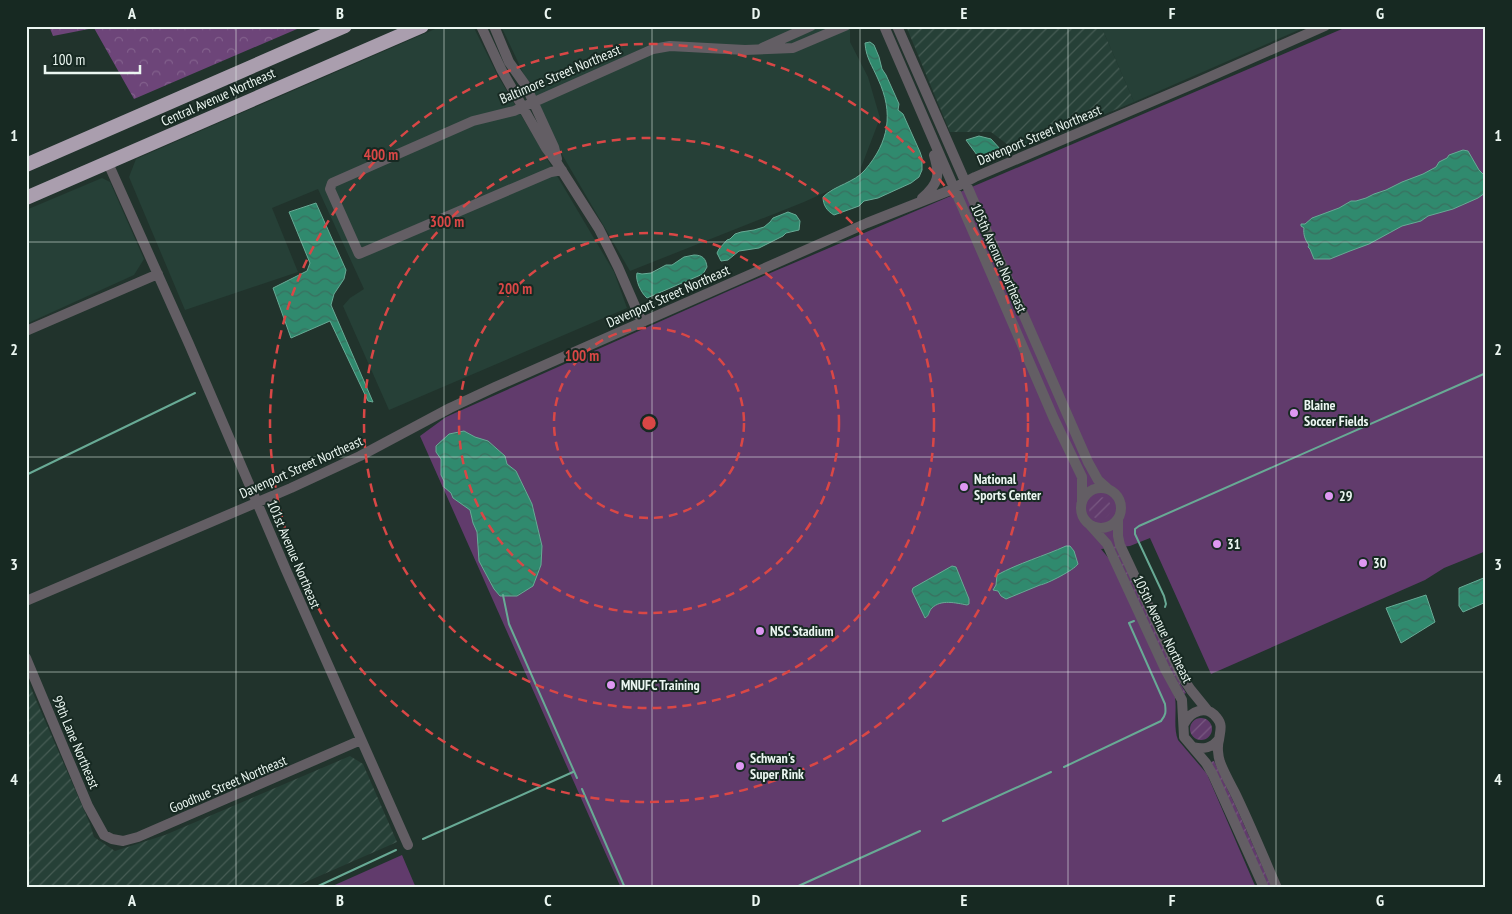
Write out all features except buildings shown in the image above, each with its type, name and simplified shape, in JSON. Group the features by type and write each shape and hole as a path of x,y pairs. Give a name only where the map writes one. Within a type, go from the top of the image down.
{"highway":[{"name":"Central Avenue Northeast","path":"26,166 345,26"},
{"name":"Central Avenue Northeast","path":"26,198 422,26"}],"street":[{"path":"481,26 501,69 546,148 560,166 605,241 642,322"},
{"path":"494,26 509,62 526,86 554,147 560,166"},
{"name":"Baltimore Street Northeast","path":"756,51 811,26"},
{"name":"Baltimore Street Northeast","path":"560,166 551,172 359,254 330,189 332,183 473,121 509,113 653,49 670,46 756,51 793,48 845,26"},
{"name":"105th Avenue Northeast","path":"884,26 1054,419 1082,477 1082,514 1107,544 1165,669 1182,700 1184,737 1188,743 1194,746 1214,775 1264,888"},
{"name":"105th Avenue Northeast","path":"897,26 1088,462 1098,480 1119,498 1121,505 1118,519 1120,545 1182,677 1190,690 1208,711 1216,717 1220,725 1218,739 1218,758 1220,764 1235,792 1277,888"},
{"name":"Davenport Street Northeast","path":"26,601 365,454 466,400 642,322 868,223 954,188 1313,29 1325,26"},
{"path":"910,207 932,189 938,177 938,168 917,101"},
{"name":"101st Avenue Northeast","path":"108,163 408,845"},
{"path":"26,331 158,274"},
{"path":"1082,502 1089,491 1095,488 1107,488"},
{"path":"1090,525 1101,528 1108,527 1118,519"},
{"name":"99th Lane Northeast","path":"26,658 88,806 104,835"},
{"path":"1184,724 1186,718 1196,711 1208,711"},
{"path":"1194,746 1210,747 1218,739"},
{"name":"Goodhue Street Northeast","path":"104,835 123,841 138,837 361,740"}],"shaded area":[{"path":"442,26 473,26 498,76 614,272 627,308 389,410 343,306 350,298 364,289 318,189 272,208 298,272 185,310 129,177 136,159"},
{"path":"501,26 850,26 850,42 868,77 880,118 857,178 804,202 630,271 560,151"},
{"path":"906,26 1101,26 1134,102 1016,151 991,132 950,132"},
{"path":"1101,26 1300,26 1301,29 1134,102"},
{"name":"National Sports Center","path":"1349,26 1486,26 1486,551 1444,568 1425,580 1211,674 1150,538 1130,546 1101,549 1121,573 1175,697 1178,740 1207,774 1256,888 621,888 420,436 446,417 733,289"},
{"path":"102,178 110,182 144,259 134,275 26,324 26,210"},
{"path":"1100,497 1108,500 1111,508 1108,516 1100,519 1092,516 1089,508 1092,500"},
{"path":"1115,545 1186,693 1184,694 1162,654 1113,546"},
{"path":"26,677 94,837 115,851 165,835 350,756 363,764 397,842 292,888 26,888"},
{"path":"1201,718 1209,721 1212,729 1209,737 1201,740 1193,737 1190,729 1193,721"},
{"path":"1214,761 1272,888 1269,888 1211,762"},
{"path":"402,855 416,888 328,888"}],"green space":[{"path":"49,26 304,26 134,99 94,28 53,36"}],"water":[{"path":"870,42 874,45 882,69 899,104 898,110 903,114 920,152 922,170 919,177 911,183 834,215 826,208 823,197 861,174 873,159 884,138 887,115 886,104 868,57 865,43"},
{"path":"979,136 991,139 1002,151 988,156 977,155 966,140"},
{"path":"1463,150 1468,151 1479,170 1486,177 1485,193 1453,209 1402,226 1369,244 1330,259 1314,259 1301,224 1305,224 1312,218 1339,208 1351,201 1366,198 1423,174 1436,167 1439,162 1449,155"},
{"path":"316,203 346,270 344,279 334,294 331,305 373,402 368,401 330,321 291,338 273,288 307,271 310,263 289,212"},
{"path":"788,212 796,215 800,221 799,230 786,233 759,248 739,251 728,260 721,261 717,253 719,249 735,234 764,227 773,218"},
{"path":"694,255 704,258 706,262 707,267 703,274 647,298 645,296 638,283 637,273 651,273 666,265 672,265 684,257"},
{"path":"464,431 488,441 505,456 507,464 516,471 532,504 542,546 541,565 533,586 517,596 500,596 494,589 479,561 477,532 470,510 453,498 451,493 444,487 441,475 441,459 436,452 436,446 449,434"},
{"path":"1070,546 1074,551 1078,564 1076,567 1048,582 1006,599 998,591 993,590 996,585 997,575"},
{"path":"952,566 956,567 969,599 969,604 940,603 932,608 925,618 912,591 913,588"},
{"path":"1486,577 1486,602 1463,612 1459,606 1459,588"},
{"path":"1426,595 1435,622 1401,643 1386,608"}],"waterway":[{"path":"1165,607 1164,596 1135,534 1135,529 1139,526 1486,373"},
{"path":"26,475 195,393"},
{"path":"503,595 509,624 577,778"},
{"path":"1064,767 1161,721 1164,717 1165,704 1129,623 1134,621"},
{"path":"423,839 573,772"},
{"path":"943,821 1051,772"},
{"path":"582,789 625,888"},
{"path":"794,888 920,831"},
{"path":"314,888 396,850"}],"place":[{"name":"Blaine Soccer Fields","path":"1294,413"},
{"name":"National Sports Center","path":"964,487"},
{"name":"29","path":"1329,496"},
{"name":"31","path":"1217,544"},
{"name":"30","path":"1363,563"},
{"name":"NSC Stadium","path":"760,631"},
{"name":"MNUFC Training","path":"611,685"},
{"name":"Schwan's Super Rink","path":"740,766"}]}
